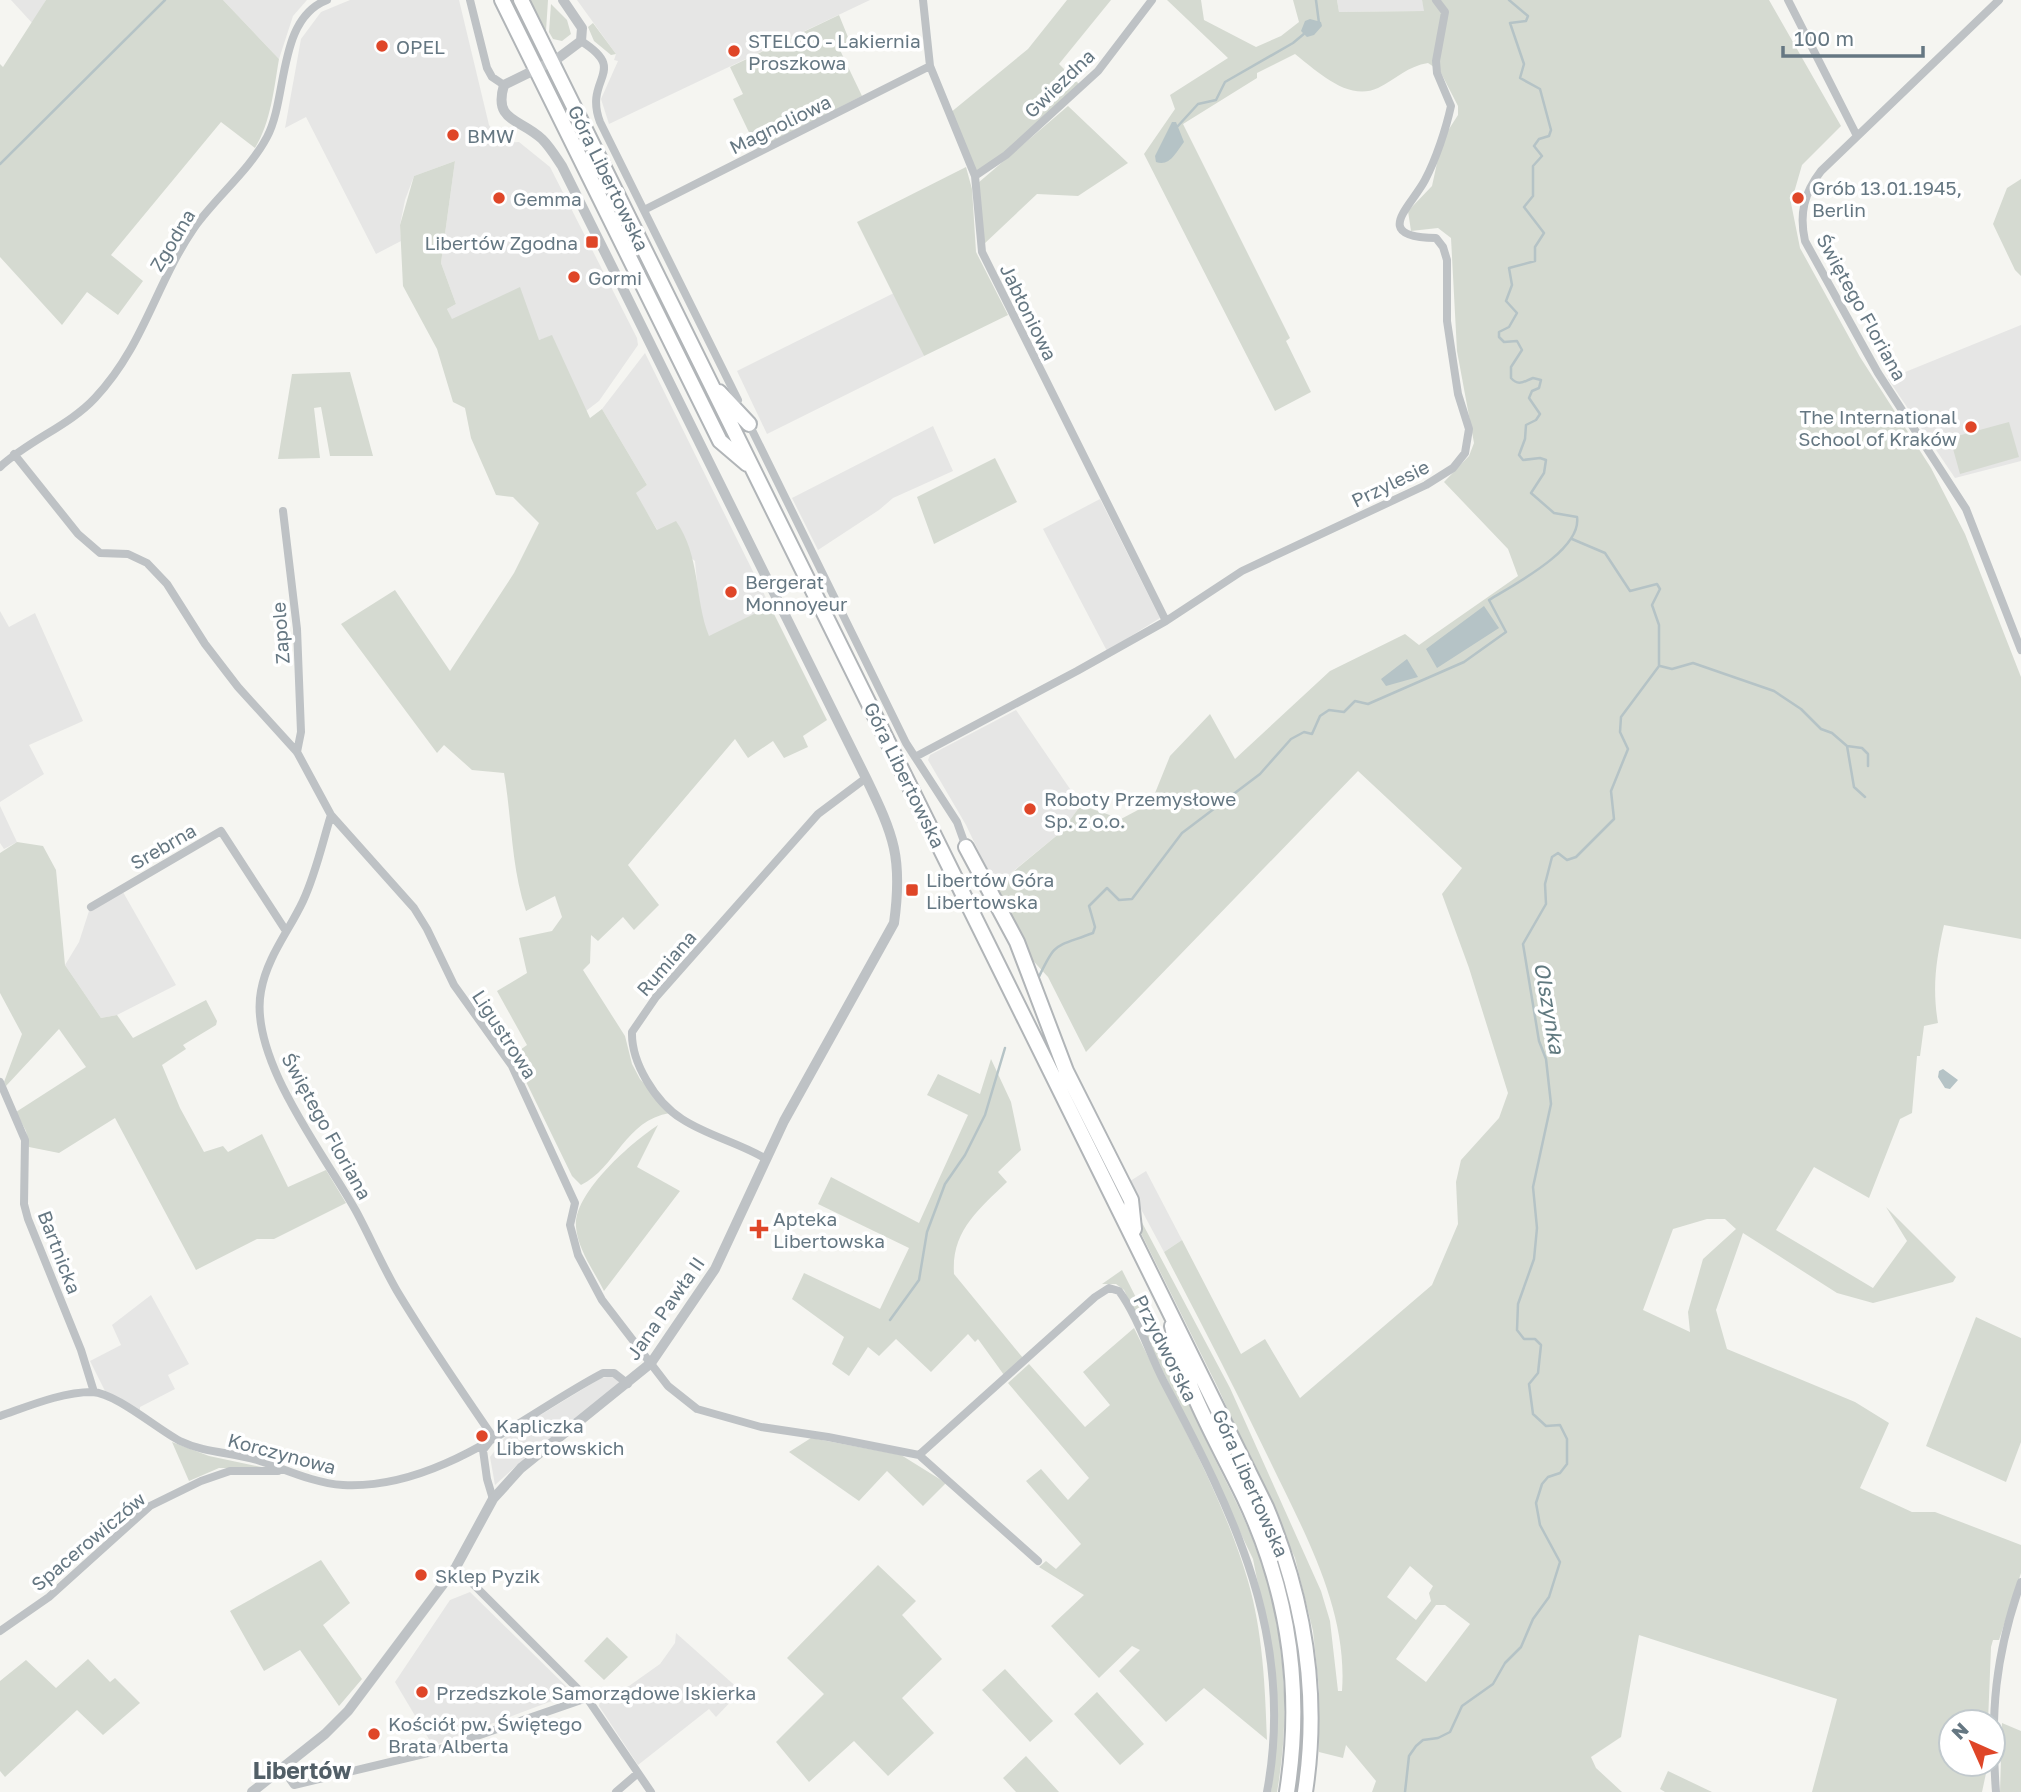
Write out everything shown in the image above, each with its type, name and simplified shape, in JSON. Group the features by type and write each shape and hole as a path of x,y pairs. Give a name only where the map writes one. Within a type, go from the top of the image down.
{"highway":[{"name":"Góra Libertowska","path":"502,0 720,441 752,469"},
{"name":"Góra Libertowska","path":"521,0 1266,1507 1295,1588 1310,1679 1310,1741 1305,1792"},
{"path":"709,381 749,424"},
{"path":"966,847 1017,942 1066,1071 1131,1200 1135,1241"},
{"name":"Góra Libertowska","path":"1168,1307 1180,1364 1256,1526 1281,1602 1293,1689 1293,1743 1287,1792"}],"street":[{"name":"Zgodna","path":"0,467 14,454 92,401 121,369 193,230 268,135 298,26 307,14 327,0"},
{"path":"470,0 487,68 492,77 504,85 552,62 581,41 582,28 563,0"},
{"name":"Jabłoniowa","path":"923,0 930,66 975,176 982,252 1166,621"},
{"name":"Gwiezdna","path":"975,176 1006,155 1098,71 1152,0"},
{"name":"Przylesie","path":"915,757 1068,677 1166,621 1242,571 1426,485 1453,468 1465,453 1469,429 1458,394 1447,321 1447,260 1443,247 1436,238 1411,237 1404,232 1400,219 1402,209 1424,181 1451,106 1437,73 1436,61 1445,12 1436,0"},
{"path":"1788,0 1857,136"},
{"name":"Świętego Floriana","path":"1999,0 1857,136 1811,184 1802,214 1805,241 1878,373 1966,509 2021,650"},
{"name":"Góra Libertowska","path":"581,41 603,60 606,70 595,95 597,112 738,400"},
{"name":"Magnoliowa","path":"644,209 930,66"},
{"name":"Góra Libertowska","path":"504,85 500,101 503,111 541,138 562,166 866,778"},
{"name":"Góra Libertowska","path":"749,424 915,757 957,822 966,847"},
{"path":"14,454 78,534 100,553 128,554 147,564 167,584 214,656 297,752 331,815"},
{"name":"Zapole","path":"284,511 298,629 301,732 297,752"},
{"name":"Jana Pawła II","path":"252,1792 348,1711 456,1567 493,1499 541,1449 628,1384 651,1363 715,1269 805,1080 894,923 899,888 896,849 866,778"},
{"name":"Rumiana","path":"766,1159 742,1144 680,1119 656,1093 635,1061 632,1032 656,997 818,814 866,778"},
{"name":"Świętego Floriana","path":"331,815 319,860 303,900 267,968 260,1004 266,1042 278,1078 354,1209 398,1292 444,1367 493,1437"},
{"name":"Ligustrowa","path":"331,815 414,908 428,929 454,985 512,1066 575,1203 570,1225 578,1255 602,1300 651,1363"},
{"name":"Srebrna","path":"91,906 221,831 286,931"},
{"name":"Bartnicka","path":"0,1082 25,1140 24,1204 28,1219 81,1350 94,1392"},
{"name":"Przydworska","path":"919,1455 1095,1297 1110,1288 1119,1291 1222,1495 1245,1548 1261,1598 1273,1687 1274,1733 1267,1792"},
{"path":"651,1363 668,1386 697,1409 761,1427 919,1455 1038,1561"},
{"name":"Korczynowa","path":"94,1392 116,1401 181,1441 202,1450 257,1460 281,1471 343,1485 405,1477 449,1462 603,1373 614,1373 628,1384"},
{"path":"0,1416 48,1400 94,1392"},
{"path":"493,1437 483,1450 493,1499"},
{"name":"Spacerowiczów","path":"0,1631 49,1597 150,1506 201,1481 230,1471 281,1471"},
{"path":"456,1567 587,1698 651,1792"},
{"path":"1996,1792 1996,1676 2001,1641 2021,1582"},
{"path":"282,1768 294,1785 428,1753 587,1698"},
{"path":"616,1792 638,1773"}],"shaded area":[{"path":"11,0 46,0 33,24"},
{"path":"46,0 223,0 279,59 268,116 255,148 221,122 111,255 143,281 118,315 87,292 62,325 0,257 0,64 3,67"},
{"path":"223,0 307,0 293,16 279,59"},
{"path":"350,0 459,0 489,125 502,143 519,142 550,167 637,338 638,345 599,401 586,411 552,336 539,340 452,320 447,309 456,304 441,263 455,161 414,176 400,225 401,241 376,254 306,117 285,128 301,39 321,12"},
{"path":"529,0 548,0 546,31 544,31"},
{"path":"577,0 870,0 609,124 601,99 618,61 614,60 616,54"},
{"path":"1067,0 1111,0 1059,64 1081,86 1039,125 975,176 950,113 1028,49"},
{"path":"1167,0 1201,0 1204,20 1256,47 1281,36 1299,22 1293,0 1337,0 1339,12 1424,11 1422,0 1769,0 1841,126 1802,165 1791,203 1800,248 1860,357 1931,468 1965,534 2021,677 2021,939 1944,925 1936,974 1938,1023 1924,1026 1920,1056 1917,1056 1912,1113 1900,1119 1869,1198 1814,1167 1776,1230 1873,1288 1907,1241 1886,1207 1956,1277 1953,1282 1873,1303 1837,1293 1743,1233 1716,1310 1727,1349 1855,1402 1889,1423 1860,1488 1912,1512 1935,1512 2021,1545 2021,1573 1999,1640 1993,1640 1991,1647 1989,1708 1937,1708 1937,1778 1985,1778 1982,1792 1812,1792 1837,1699 1639,1635 1621,1737 1591,1757 1596,1768 1622,1792 1372,1792 1376,1781 1346,1745 1343,1758 1319,1752 1319,1689 1313,1631 1295,1558 1218,1388 1118,1187 1122,1185 1230,1388 1321,1591 1330,1621 1338,1691 1342,1691 1338,1630 1321,1572 1257,1434 1164,1252 1182,1240 1241,1354 1265,1339 1300,1398 1432,1285 1458,1224 1456,1182 1461,1160 1499,1118 1508,1093 1469,968 1442,894 1462,868 1358,771 1086,1052 1048,977 1026,953 991,890 1061,832 1081,805 1121,819 1151,803 1170,756 1210,714 1235,759 1330,671 1405,634 1419,645 1518,576 1508,549 1444,482 1469,456 1474,443 1457,351 1451,238 1438,228 1411,231 1408,211 1432,186 1442,140 1458,115 1458,106 1440,71 1428,63 1408,70 1378,88 1355,91 1334,83 1295,54 1257,73 1257,78 1183,124 1290,338 1286,341 1311,392 1275,411 1144,154 1175,109 1170,95 1228,58","holes":["1707,1219 1725,1219 1736,1229 1703,1259 1688,1312 1690,1332 1643,1310 1673,1229","1410,1566 1433,1586 1429,1593 1431,1601 1416,1620 1387,1597","1436,1605 1445,1605 1470,1624 1426,1682 1396,1659"]},
{"path":"1337,0 1422,0 1425,11 1339,12"},
{"path":"551,4 567,20 571,34 562,41 553,39 549,32"},
{"path":"839,15 850,42 839,48 862,96 757,149 733,99 743,94 730,67"},
{"path":"1310,19 1321,22 1322,26 1314,35 1307,37 1301,31 1305,21"},
{"path":"593,23 616,54 611,55 594,41 588,27"},
{"path":"1068,106 1128,163 1078,196 1037,194 983,245 978,183"},
{"path":"1172,122 1176,122 1184,142 1169,161 1156,162 1155,156"},
{"path":"455,161 441,263 456,304 447,309 452,319 520,287 539,340 552,335 590,418 602,409 647,485 636,493 657,530 676,521 684,535 690,549 709,636 770,606 827,720 803,736 808,747 784,758 773,741 748,758 735,739 628,865 659,905 634,930 623,917 598,941 591,935 590,963 583,970 625,1036 632,1064 640,1079 670,1113 655,1117 642,1125 631,1134 603,1168 581,1185 572,1176 513,1055 527,1045 497,991 527,973 519,938 552,931 562,917 555,896 526,911 515,860 504,773 472,770 444,745 437,753 341,624 395,590 450,671 514,573 539,523 513,497 496,495 471,438 465,408 453,402 437,349 403,286 400,225 414,176"},
{"path":"966,167 972,189 976,252 1008,315 924,356 857,222"},
{"path":"2021,179 2021,276 2015,270 1993,224 2007,188"},
{"path":"894,293 924,356 767,434 737,371"},
{"name":"The International School of Kraków","path":"2021,325 2021,461 1955,478 1888,379"},
{"path":"645,353 770,606 709,637 700,615 695,561 658,531 635,493 647,485 602,409"},
{"path":"350,372 373,456 330,456 321,407 314,408 320,458 278,459 292,374"},
{"path":"2009,422 2019,457 1960,474 1950,438"},
{"path":"933,426 953,471 893,498 818,550 792,498"},
{"path":"995,458 1017,502 934,544 917,497"},
{"path":"1100,499 1160,618 1107,651 1043,529"},
{"path":"1484,606 1499,628 1437,668 1426,649"},
{"path":"0,611 9,627 35,613 83,721 29,745 44,774 0,802"},
{"path":"1407,659 1418,677 1386,686 1381,679"},
{"path":"1016,710 1081,805 1061,832 995,886 966,825 928,760 930,755"},
{"path":"0,806 17,842 4,849 0,843"},
{"path":"17,842 43,846 56,870 65,965 101,1018 117,1015 133,1038 206,1000 217,1021 216,1025 183,1045 186,1049 162,1065 180,1108 204,1152 223,1146 228,1152 262,1134 288,1187 326,1170 346,1203 274,1239 257,1239 196,1270 115,1118 59,1153 29,1147 26,1131 16,1112 86,1067 59,1029 6,1086 4,1082 22,1034 0,993 0,853"},
{"path":"123,892 176,985 117,1015 101,1018 65,965 79,942 89,911"},
{"path":"991,1059 1011,1102 1021,1150 998,1172 1007,1182 977,1212 962,1233 954,1259 954,1274 1023,1358 1004,1375 978,1339 975,1342 968,1334 931,1372 896,1339 879,1356 868,1347 849,1376 832,1364 844,1337 792,1299 804,1273 880,1309 909,1248 818,1204 831,1177 919,1223 968,1115 927,1095 938,1074 980,1094"},
{"path":"1943,1069 1958,1080 1950,1089 1945,1088 1938,1077 1939,1071"},
{"path":"658,1125 637,1167 680,1191 604,1291 577,1236 578,1214 584,1199 606,1170"},
{"path":"1146,1171 1182,1240 1164,1252 1127,1183"},
{"path":"1122,1270 1238,1507 1264,1570 1278,1633 1284,1696 1282,1760 1277,1792 1271,1792 1276,1749 1272,1654 1253,1559 1124,1290 1116,1284 1102,1284"},
{"path":"151,1295 189,1364 168,1375 175,1389 140,1407 140,1411 105,1391 90,1361 121,1345 112,1325"},
{"path":"1976,1317 2021,1338 2021,1442 2006,1482 1926,1446"},
{"path":"1134,1328 1196,1453 1238,1549 1253,1601 1260,1640 1267,1740 1204,1688 1166,1722 1119,1671 1140,1650 1132,1646 1099,1678 1051,1626 1084,1595 1039,1567 1046,1561 1056,1569 1081,1544 1026,1481 1041,1469 1068,1500 1089,1478 1008,1383 1029,1364 1085,1427 1110,1405 1083,1372"},
{"path":"613,1376 623,1385 534,1450 495,1485 490,1457 506,1436 601,1378"},
{"path":"811,1438 901,1455 946,1483 923,1506 887,1471 859,1501 789,1452"},
{"path":"172,1442 209,1456 266,1468 219,1468 189,1481"},
{"path":"321,1560 350,1603 323,1625 362,1679 339,1706 300,1650 264,1671 230,1611"},
{"path":"878,1565 916,1601 902,1615 942,1659 902,1698 934,1733 888,1776 854,1741 809,1782 776,1742 824,1694 787,1658"},
{"path":"470,1592 573,1693 433,1746 395,1682 450,1600"},
{"path":"676,1633 741,1691 716,1717 709,1709 638,1765 599,1706 601,1696 629,1686 660,1664 675,1643"},
{"path":"607,1637 628,1657 604,1680 584,1661"},
{"path":"88,1659 110,1682 115,1678 140,1703 103,1735 77,1710 5,1777 0,1771 0,1681 26,1660 56,1688"},
{"path":"1005,1669 1053,1721 1030,1742 982,1690"},
{"path":"1097,1692 1144,1744 1120,1765 1074,1714"},
{"path":"2007,1725 2021,1731 2021,1792 2000,1792 2000,1778 2007,1778"},
{"path":"1026,1756 1059,1792 1016,1792 1003,1778"},
{"path":"1668,1771 1712,1792 1665,1792 1660,1789"}],"waterway":[{"path":"0,164 165,0"},
{"path":"1316,0 1319,23"},
{"path":"1037,981 1048,958 1058,947 1093,933 1095,927 1089,906 1107,888 1119,900 1132,899 1182,833 1260,774 1291,739 1304,732 1312,734 1320,716 1329,710 1344,712 1355,701 1368,704 1464,662 1506,632 1489,600 1529,576 1558,554 1576,529 1577,517 1554,513 1531,493 1544,473 1546,460 1523,460 1519,455 1525,439 1526,425 1536,420 1540,414 1529,398 1532,391 1539,388 1541,380 1533,378 1519,383 1511,378 1511,367 1522,350 1517,341 1504,342 1499,337 1499,332 1509,327 1517,313 1506,301 1512,285 1509,268 1535,261 1535,247 1544,233 1524,207 1533,196 1533,166 1542,156 1534,146 1539,139 1549,136 1551,130 1540,89 1520,78 1524,64 1510,23 1526,21 1528,16 1509,0"},
{"path":"1177,127 1198,104 1216,100 1225,82 1293,43 1305,33"},
{"name":"Olszynka","path":"1405,1792 1409,1756 1423,1740 1438,1738 1450,1732 1462,1706 1493,1684 1505,1663 1521,1647 1533,1619 1549,1597 1560,1562 1540,1525 1536,1503 1542,1484 1548,1477 1560,1473 1567,1464 1567,1439 1560,1425 1546,1426 1533,1414 1529,1384 1538,1373 1541,1345 1535,1339 1524,1339 1517,1330 1518,1304 1534,1259 1537,1228 1533,1187 1551,1104 1546,1059 1539,1041 1523,944 1546,904 1545,884 1552,857 1558,853 1567,860 1576,857 1614,819 1611,791 1628,749 1620,732 1621,717 1659,666 1659,625 1652,605 1660,589 1657,584 1630,591 1605,553 1572,539"},
{"path":"1660,666 1672,669 1693,663 1774,691 1847,746 1862,748 1868,754 1868,766"},
{"path":"1847,746 1854,787 1865,797"},
{"path":"890,1320 919,1280 927,1232 945,1184 965,1155 985,1115 1005,1048"}],"place":[{"name":"OPEL","path":"382,46"},
{"name":"STELCO - Lakiernia Proszkowa","path":"734,51"},
{"name":"BMW","path":"453,135"},
{"name":"Gemma","path":"499,198"},
{"name":"Grób 13.01.1945, Berlin","path":"1798,198"},
{"name":"Libertów Zgodna","path":"592,242"},
{"name":"Gormi","path":"574,277"},
{"name":"The International School of Kraków","path":"1971,427"},
{"name":"Bergerat Monnoyeur","path":"731,592"},
{"name":"Roboty Przemysłowe Sp. z o.o.","path":"1030,809"},
{"name":"Libertów Góra Libertowska","path":"912,890"},
{"name":"Apteka Libertowska","path":"759,1229"},
{"name":"Kapliczka Libertowskich","path":"482,1436"},
{"name":"Sklep Pyzik","path":"421,1575"},
{"name":"Przedszkole Samorządowe Iskierka","path":"422,1692"},
{"name":"Kościół pw. Świętego Brata Alberta","path":"374,1734"}],"district":[{"name":"Libertów","path":"302,1770"}]}
